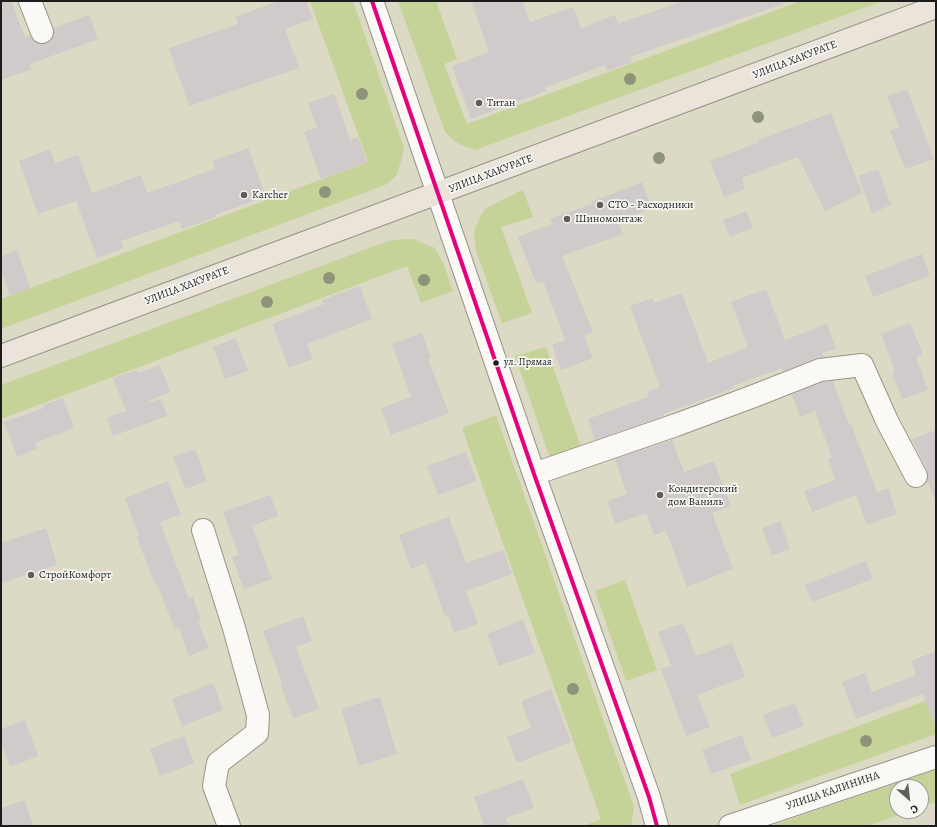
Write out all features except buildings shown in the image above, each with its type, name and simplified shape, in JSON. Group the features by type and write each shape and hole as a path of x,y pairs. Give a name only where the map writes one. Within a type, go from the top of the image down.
{"main road":[{"name":"УЛИЦА ХАКУРАТЕ","path":"1,356 936,7"}],"street":[{"path":"30,1 42,32"},
{"path":"372,1 534,474 649,797 657,826"},
{"path":"534,474 676,425 820,370 862,365 887,421 916,476"},
{"path":"203,530 234,628 258,714 257,733 218,763 214,786 229,826"},
{"name":"УЛИЦА КАЛИНИНА","path":"730,826 936,756"}],"green space":[{"path":"310,1 353,1 404,148 396,176 387,184 380,187 1,329 1,299 368,162"},
{"path":"398,1 436,1 457,59 444,64 467,124 801,1 883,1 475,150 461,145 445,132"},
{"path":"523,190 533,217 501,227 532,313 502,323 476,251 474,232 479,219 486,208"},
{"path":"413,239 435,248 444,265 453,291 421,303 407,266 1,419 1,385 388,241"},
{"path":"546,347 581,447 550,458 515,356"},
{"path":"496,415 634,807 631,826 583,826 601,819 462,428"},
{"path":"625,580 657,670 626,681 595,591"},
{"path":"936,697 936,734 740,805 730,774"},
{"path":"936,769 936,802 929,804 929,779 907,779"},
{"path":"889,785 889,818 868,826 771,826"}],"transit line":[{"path":"372,1 534,474 649,797 657,826"}],"place":[{"name":"Титан","path":"479,103"},
{"name":"Karcher","path":"244,195"},
{"name":"СТО - Расходники","path":"600,205"},
{"name":"Шиномонтаж","path":"567,219"},
{"name":"ул. Прямая","path":"496,363"},
{"name":"Кондитерский дом Ваниль","path":"660,495"},
{"name":"СтройКомфорт","path":"31,575"}]}
